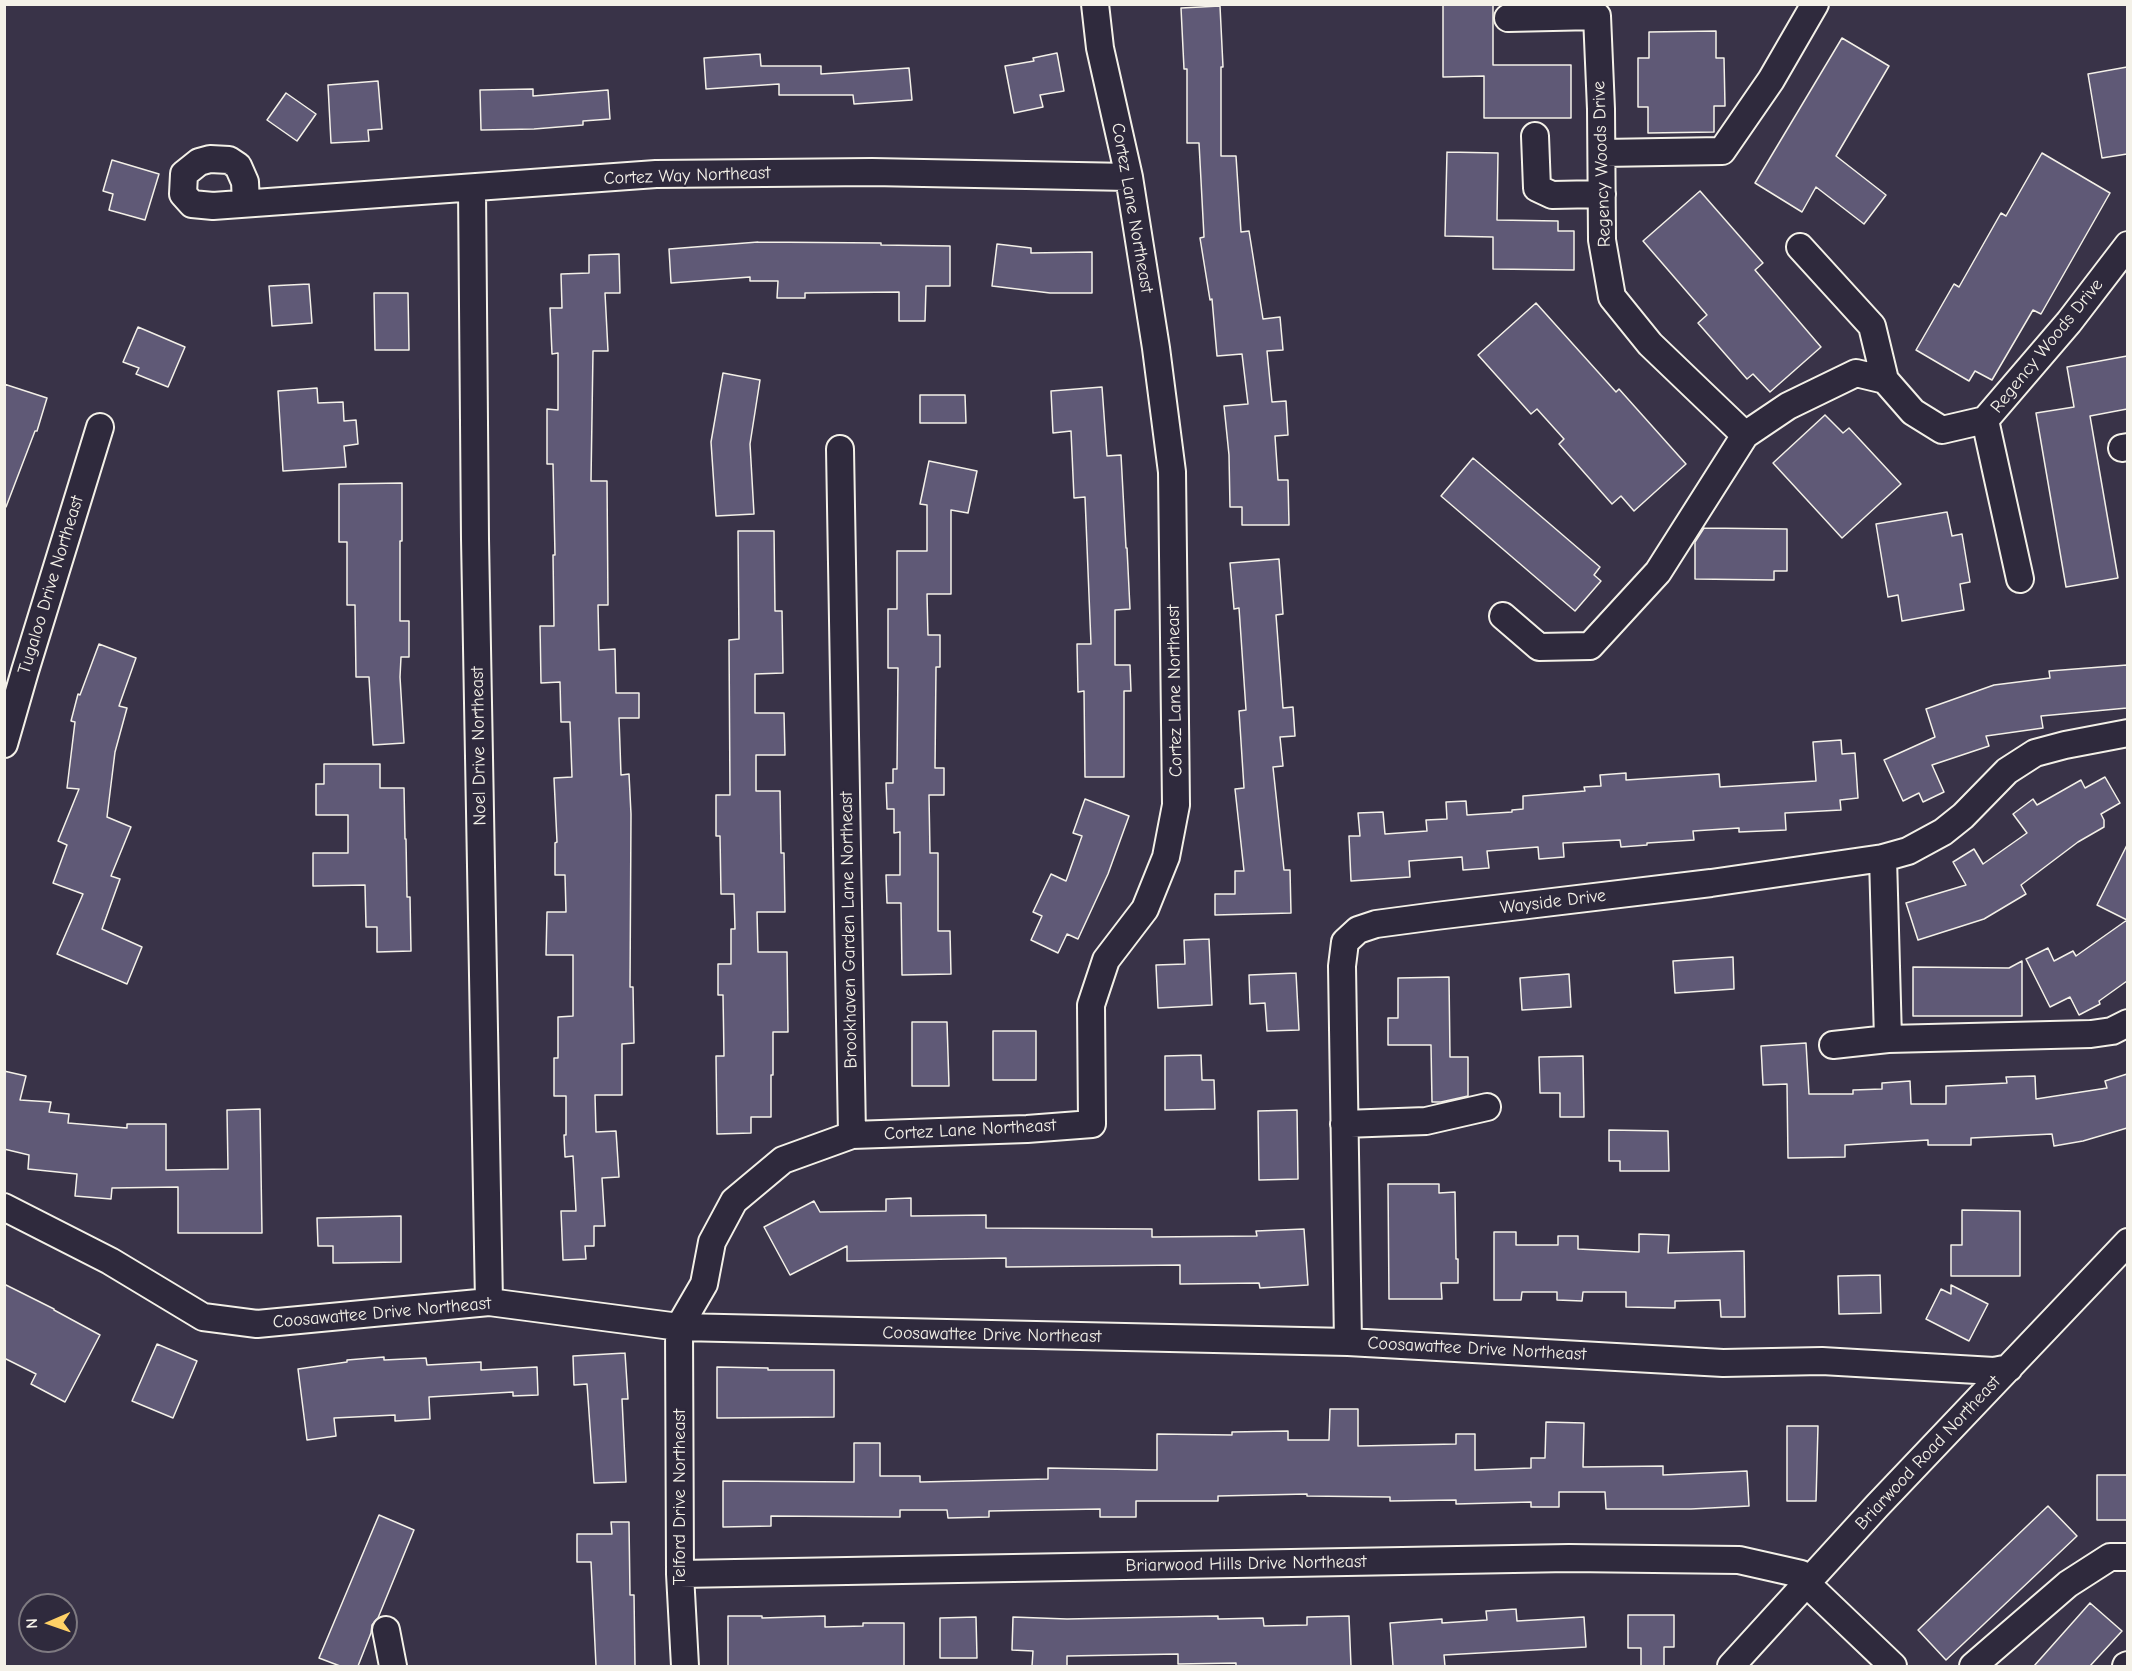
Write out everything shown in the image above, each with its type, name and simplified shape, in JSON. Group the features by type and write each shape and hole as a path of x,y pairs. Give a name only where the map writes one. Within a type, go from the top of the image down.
{"street":[{"name":"Cortez Lane Northeast","path":"852,1135 1027,1129 1092,1124 1091,1005 1106,960 1145,909 1166,857 1176,805 1172,472 1156,348 1128,177 1100,48 1095,4"},
{"path":"1602,153 1722,151 1771,80 1815,4"},
{"name":"Regency Woods Drive","path":"1508,18 1597,16 1602,153 1602,240 1612,297 1650,344 1745,435"},
{"path":"1535,136 1537,188 1552,195 1602,194"},
{"name":"Cortez Way Northeast","path":"246,203 472,189 656,174 884,172 1128,177"},
{"name":"Noel Drive Northeast","path":"472,189 489,1302"},
{"name":"Regency Woods Drive","path":"1886,380 1913,412 1942,430 1985,420 2069,322 2127,245"},
{"path":"1503,616 1539,647 1590,646 1658,572 1745,435 1788,406 1857,373 1886,380 1872,326 1800,247"},
{"path":"1985,420 2020,579"},
{"name":"Tugaloo Drive Northeast","path":"4,744 100,427"},
{"name":"Brookhaven Garden Lane Northeast","path":"840,449 852,1135"},
{"name":"Wayside Drive","path":"1348,1342 1342,966 1345,942 1358,930 1376,924 1711,883 1883,858 1908,851 1943,832 1963,816 2007,771 2035,753 2127,733"},
{"path":"1883,858 1888,1039"},
{"path":"1833,1045 1888,1039 2091,1034 2112,1031 2127,1023"},
{"path":"1344,1124 1426,1121 1487,1107"},
{"path":"679,1327 704,1284 712,1242 734,1201 783,1160 852,1135"},
{"name":"Coosawattee Drive Northeast","path":"4,1207 110,1261 203,1317 257,1323 489,1302 679,1327 1348,1342 1723,1363 1822,1361 1994,1371 2009,1368"},
{"name":"Briarwood Road Northeast","path":"1731,1666 1806,1583 2127,1242"},
{"name":"Telford Drive Northeast","path":"679,1327 680,1575 685,1666"},
{"path":"1973,1666 2068,1584 2110,1557 2127,1557"},
{"name":"Briarwood Hills Drive Northeast","path":"680,1575 1580,1558 1739,1560 1801,1574 1806,1583 1893,1666"},
{"path":"386,1630 393,1666"}],"building":[{"path":"1443,4 1493,4 1493,65 1571,65 1571,118 1484,118 1484,76 1443,77"},
{"path":"1220,6 1223,67 1221,67 1221,156 1236,156 1241,232 1249,231 1263,319 1280,317 1283,350 1267,351 1272,402 1286,401 1288,435 1275,436 1278,480 1288,480 1289,525 1242,525 1242,507 1230,507 1229,455 1224,406 1248,404 1242,354 1217,356 1212,299 1210,300 1200,238 1204,237 1199,143 1187,143 1187,69 1184,69 1181,8"},
{"path":"1716,31 1716,58 1724,58 1725,106 1714,106 1714,132 1648,133 1648,107 1638,107 1638,58 1649,58 1649,32"},
{"path":"1842,38 1889,66 1836,156 1886,195 1864,224 1816,187 1802,212 1755,183"},
{"path":"1057,53 1064,91 1040,95 1043,107 1014,113 1005,66 1034,61 1033,58"},
{"path":"760,54 761,66 821,66 821,74 909,68 912,100 854,104 853,95 779,95 779,84 706,89 704,58"},
{"path":"2127,67 2127,154 2102,158 2088,74"},
{"path":"378,81 382,129 368,130 369,141 331,143 328,85"},
{"path":"533,89 533,96 608,90 610,119 583,121 583,125 481,130 480,90"},
{"path":"286,93 316,114 297,141 267,120"},
{"path":"1447,152 1498,153 1497,220 1558,221 1558,231 1574,231 1574,270 1493,269 1493,237 1445,236"},
{"path":"2042,153 2110,193 2041,314 2033,310 1992,380 1975,371 1969,381 1916,350 1954,284 1959,287 2001,213 2006,216"},
{"path":"112,160 159,174 145,220 109,210 113,194 103,191"},
{"path":"1700,191 1763,263 1755,270 1821,347 1770,392 1753,374 1747,379 1698,323 1707,315 1643,241"},
{"path":"758,242 950,246 950,286 926,286 925,321 899,321 899,292 805,293 805,298 777,298 778,281 750,281 750,277 671,283 669,249"},
{"path":"997,244 1031,248 1031,253 1092,252 1092,293 1050,293 992,286"},
{"path":"619,254 620,293 605,293 608,351 593,351 591,481 607,481 608,605 598,605 599,650 615,649 616,693 639,693 639,718 619,718 621,775 629,774 631,814 630,987 633,987 634,1043 622,1044 622,1095 595,1095 596,1132 616,1131 619,1177 602,1178 605,1226 594,1226 594,1246 585,1246 586,1259 563,1260 561,1211 576,1211 573,1156 565,1157 566,1096 554,1096 554,1058 558,1058 558,1017 573,1016 573,955 546,955 547,912 566,912 565,875 555,875 555,843 557,842 554,778 572,777 570,722 561,722 560,682 541,683 540,626 554,626 553,464 547,464 547,409 558,410 558,353 552,354 550,308 562,308 561,274 589,273 589,255"},
{"path":"309,284 312,323 272,326 269,286"},
{"path":"374,293 408,293 409,350 375,350"},
{"path":"1536,303 1616,392 1619,389 1686,464 1634,511 1621,496 1612,504 1559,444 1564,439 1537,409 1531,414 1478,355"},
{"path":"138,327 185,347 168,387 136,374 139,368 123,362"},
{"path":"2127,356 2127,409 2090,416 2118,578 2066,587 2036,413 2074,407 2067,367"},
{"path":"723,373 760,380 750,444 754,514 716,516 711,442"},
{"path":"4,384 47,398 37,431 35,431 6,507 4,507"},
{"path":"1102,387 1107,456 1121,455 1127,548 1130,609 1115,610 1115,665 1130,665 1131,691 1124,691 1124,777 1085,777 1084,691 1078,692 1077,644 1091,644 1085,497 1074,498 1071,431 1053,433 1051,391"},
{"path":"317,388 318,403 343,402 344,421 356,420 358,444 344,446 346,467 283,471 278,391"},
{"path":"920,395 965,395 966,423 920,423"},
{"path":"1825,415 1843,433 1849,428 1901,484 1842,538 1773,463"},
{"path":"1473,458 1600,567 1594,575 1601,581 1575,611 1441,496"},
{"path":"929,461 977,471 968,513 951,510 951,594 927,594 928,635 940,635 940,667 936,667 935,768 944,768 944,795 929,795 930,853 938,853 938,931 950,931 951,974 902,975 901,903 887,903 886,875 900,875 900,832 894,833 894,809 887,809 886,783 893,783 893,769 897,769 898,668 888,668 888,609 897,609 897,551 927,551 927,505 920,504"},
{"path":"402,483 400,621 409,621 409,657 401,657 400,677 404,743 373,745 369,677 356,677 355,605 347,605 347,542 339,542 339,484"},
{"path":"1947,512 1952,536 1962,534 1970,582 1960,584 1964,610 1902,621 1898,595 1888,597 1876,524"},
{"path":"1704,528 1787,529 1787,571 1774,571 1774,580 1695,579 1695,542"},
{"path":"738,531 774,531 775,611 782,611 783,673 755,674 755,713 784,713 785,755 756,755 756,791 780,791 785,912 757,912 758,952 787,952 788,1032 773,1032 771,1117 751,1117 751,1133 717,1134 716,1056 724,1056 723,995 718,995 718,964 731,964 731,929 735,929 734,894 721,894 720,836 716,836 716,795 730,795 729,640 739,639"},
{"path":"1279,559 1283,614 1276,615 1283,708 1293,707 1295,736 1280,737 1283,766 1273,767 1284,870 1290,870 1291,913 1215,915 1215,894 1235,894 1235,871 1244,871 1235,789 1244,788 1239,711 1246,710 1239,608 1234,609 1230,563"},
{"path":"99,644 136,658 119,706 127,708 115,752 107,817 131,827 111,876 120,879 102,929 142,947 127,984 57,954 83,894 53,883 67,845 58,841 79,789 67,788 75,722 71,721 78,694 80,695"},
{"path":"2127,665 2127,708 2041,716 2043,728 1986,736 1989,746 1932,765 1944,792 1923,802 1919,793 1903,801 1884,760 1935,737 1926,709 1994,685 2050,678 2049,671"},
{"path":"1841,740 1842,754 1855,753 1858,798 1840,800 1841,810 1785,813 1786,830 1739,832 1739,828 1693,831 1694,840 1621,847 1620,840 1563,843 1564,857 1539,859 1538,847 1487,851 1489,868 1463,870 1462,857 1409,861 1410,877 1351,881 1349,836 1360,836 1358,813 1383,812 1385,834 1427,831 1426,820 1447,819 1446,802 1466,801 1467,815 1512,812 1512,810 1523,809 1523,796 1585,791 1584,787 1601,786 1600,775 1626,773 1626,780 1719,774 1720,787 1816,781 1813,742"},
{"path":"324,764 380,764 380,788 404,788 411,951 377,952 377,927 366,927 365,885 313,886 313,853 348,853 348,815 316,815 316,784 324,784"},
{"path":"2105,777 2120,803 2101,814 2104,827 2078,842 2021,885 2026,894 1984,919 1918,940 1906,903 1966,885 1953,862 1974,849 1983,864 2027,833 2013,814 2033,799 2037,805 2081,780 2085,788"},
{"path":"1085,799 1129,816 1108,874 1078,939 1067,934 1058,953 1031,940 1042,916 1033,912 1051,874 1066,881 1082,836 1073,833"},
{"path":"2127,845 2127,920 2097,905"},
{"path":"2127,920 2127,981 2099,1001 2100,1004 2079,1015 2070,997 2050,1007 2026,959 2048,948 2054,961 2073,951 2076,956"},
{"path":"1209,939 1212,1005 1158,1008 1156,965 1185,964 1184,940"},
{"path":"1733,957 1734,989 1675,993 1673,961"},
{"path":"2022,961 2022,1016 1913,1016 1913,967 2009,968"},
{"path":"1296,973 1299,1030 1267,1031 1265,1003 1250,1004 1249,975"},
{"path":"1569,974 1571,1007 1522,1010 1520,978"},
{"path":"1449,977 1450,1057 1468,1057 1468,1096 1432,1102 1431,1045 1388,1045 1388,1018 1398,1018 1398,978"},
{"path":"912,1022 947,1022 949,1086 912,1086"},
{"path":"993,1031 1036,1031 1036,1080 993,1080"},
{"path":"1806,1043 1809,1094 1853,1094 1853,1090 1882,1089 1882,1083 1910,1081 1911,1104 1946,1104 1946,1086 2007,1083 2006,1077 2035,1076 2036,1099 2107,1088 2105,1081 2127,1074 2127,1128 2083,1141 2054,1146 2052,1134 1971,1138 1971,1145 1928,1145 1928,1140 1845,1145 1845,1157 1788,1158 1787,1084 1763,1085 1761,1046"},
{"path":"1201,1055 1202,1080 1214,1080 1215,1109 1165,1110 1165,1056"},
{"path":"1583,1056 1584,1117 1560,1117 1560,1093 1540,1093 1539,1057"},
{"path":"4,1071 26,1076 20,1100 51,1102 49,1112 69,1114 68,1123 127,1128 127,1124 166,1124 166,1170 228,1169 227,1110 260,1109 262,1233 178,1233 178,1187 112,1188 111,1199 75,1196 77,1174 28,1169 29,1155 4,1149"},
{"path":"1297,1110 1298,1179 1259,1180 1258,1111"},
{"path":"1609,1130 1668,1131 1669,1171 1620,1171 1620,1161 1609,1161"},
{"path":"1388,1184 1439,1184 1439,1193 1455,1192 1458,1283 1441,1283 1442,1299 1389,1299"},
{"path":"911,1198 911,1216 986,1215 986,1228 1152,1229 1152,1237 1257,1236 1256,1231 1304,1229 1308,1285 1260,1288 1259,1283 1180,1284 1180,1265 1006,1267 1006,1258 847,1261 847,1246 790,1275 764,1227 814,1201 820,1212 886,1211 886,1199"},
{"path":"1962,1210 2020,1211 2020,1276 1951,1276 1951,1245 1962,1245"},
{"path":"401,1216 401,1262 333,1263 333,1246 318,1246 317,1218"},
{"path":"1494,1232 1516,1232 1516,1245 1558,1245 1558,1236 1578,1236 1578,1249 1639,1252 1639,1234 1669,1235 1668,1253 1744,1251 1745,1317 1721,1317 1720,1300 1675,1301 1675,1308 1626,1307 1626,1292 1583,1292 1582,1301 1557,1300 1557,1292 1522,1292 1521,1300 1494,1300"},
{"path":"1880,1275 1881,1313 1839,1314 1838,1276"},
{"path":"4,1284 100,1335 65,1402 31,1384 36,1374 4,1358"},
{"path":"1951,1285 1988,1304 1969,1341 1926,1319 1941,1289 1951,1294"},
{"path":"157,1344 197,1361 173,1418 132,1401"},
{"path":"625,1353 628,1399 622,1399 626,1482 594,1483 587,1384 574,1385 573,1356"},
{"path":"384,1357 384,1360 426,1358 427,1365 481,1362 481,1370 537,1367 538,1395 513,1396 513,1392 429,1397 430,1419 395,1421 395,1415 334,1418 336,1436 307,1440 298,1369 347,1362 347,1360"},
{"path":"717,1367 834,1370 834,1417 717,1418"},
{"path":"1330,1409 1358,1409 1358,1446 1456,1444 1456,1434 1475,1434 1475,1470 1531,1468 1531,1458 1545,1458 1546,1422 1584,1423 1583,1467 1663,1466 1663,1475 1747,1471 1749,1506 1606,1509 1605,1492 1559,1492 1559,1507 1531,1507 1531,1502 1456,1504 1456,1500 1390,1501 1390,1497 1307,1496 1307,1494 1218,1496 1218,1501 1136,1501 1136,1517 1100,1517 1100,1509 989,1511 989,1517 948,1518 947,1510 900,1510 900,1517 771,1516 771,1526 723,1527 723,1481 854,1482 854,1443 880,1443 880,1476 920,1476 920,1482 1048,1479 1048,1468 1157,1470 1157,1434 1232,1435 1232,1432 1288,1431 1288,1440 1329,1440"},
{"path":"1787,1426 1818,1426 1816,1501 1787,1501"},
{"path":"2097,1475 2127,1475 2127,1520 2097,1520"},
{"path":"2048,1506 2077,1536 1946,1660 1918,1630"},
{"path":"379,1515 414,1530 378,1618 372,1625 358,1666 340,1666 319,1658"},
{"path":"611,1522 629,1522 630,1595 634,1595 635,1666 596,1666 591,1562 577,1562 577,1534 612,1534"},
{"path":"2090,1603 2122,1631 2090,1666 2034,1666"},
{"path":"1516,1609 1517,1621 1584,1617 1586,1647 1444,1655 1445,1666 1393,1666 1390,1623 1442,1619 1442,1623 1487,1620 1486,1611"},
{"path":"1628,1615 1674,1615 1674,1647 1664,1647 1664,1666 1641,1666 1641,1648 1628,1648"},
{"path":"728,1616 762,1616 762,1618 825,1616 825,1627 863,1626 863,1623 904,1623 904,1666 728,1666"},
{"path":"1218,1616 1218,1619 1263,1618 1264,1626 1307,1625 1307,1617 1349,1616 1351,1666 1178,1664 1178,1654 1067,1656 1067,1666 1032,1666 1033,1651 1012,1650 1013,1617 1067,1619"},
{"path":"976,1617 977,1658 940,1658 940,1618"}]}
